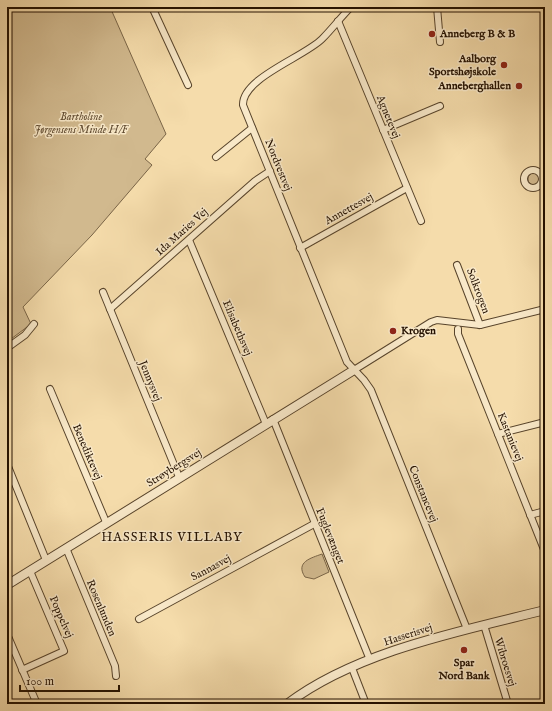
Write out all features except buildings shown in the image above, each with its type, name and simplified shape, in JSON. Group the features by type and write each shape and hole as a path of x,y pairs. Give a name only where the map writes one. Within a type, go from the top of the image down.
{"street":[{"path":"152,7 188,85"},
{"name":"Nordvestvej","path":"351,7 323,39 313,47 259,80 246,92 243,99 243,105 347,362 354,370"},
{"path":"437,7 440,42"},
{"name":"Agnetevej","path":"338,21 420,221"},
{"path":"383,130 440,106"},
{"path":"216,157 252,128"},
{"name":"Ida Maries Vej","path":"110,309 255,181 270,171"},
{"name":"Annettesvej","path":"300,248 407,188"},
{"name":"Elisabethsvej","path":"189,240 269,422"},
{"name":"Solkrogen","path":"457,265 480,325"},
{"name":"Jennysvej","path":"103,292 179,478"},
{"path":"354,370 431,322 444,320 480,325 545,309"},
{"path":"7,348 25,335 34,324"},
{"name":"Kastanievej","path":"458,329 458,334 545,552"},
{"name":"Strøybergsvej","path":"7,585 106,522 354,370"},
{"name":"Constancevej","path":"354,370 371,390 467,629"},
{"name":"Benediktevej","path":"50,389 106,522"},
{"name":"Fuglevænget","path":"269,422 314,524 370,660"},
{"path":"498,434 545,422"},
{"path":"7,464 46,560"},
{"path":"530,515 545,511"},
{"name":"Sannasvej","path":"139,619 314,524"},
{"name":"Rosenlunden","path":"66,548 115,666 116,676"},
{"name":"Poppelvej","path":"22,670 64,651 30,571"},
{"name":"Hasserisvej","path":"287,704 319,684 370,660 415,644 467,629 545,610"},
{"name":"Wibroesvej","path":"484,625 508,704"},
{"path":"7,634 37,704"},
{"path":"352,668 366,704"}],"green space":[{"name":"Bartholine Jørgensens Minde H/F","path":"7,7 110,7 166,134 145,159 152,165 92,235 23,307 31,324 7,342"},
{"path":"534,173 538,175 540,179 538,183 534,185 530,183 528,179 530,175"},
{"path":"322,554 329,572 314,579 305,577 302,572 303,564 309,559"}],"place":[{"name":"Anneberg B & B","path":"432,34"},
{"name":"Aalborg Sportshøjskole","path":"504,65"},
{"name":"Anneberghallen","path":"519,86"},
{"name":"Krogen","path":"393,331"},
{"name":"Spar Nord Bank","path":"464,650"}],"district":[{"name":"HASSERIS VILLABY","path":"172,537"}]}
